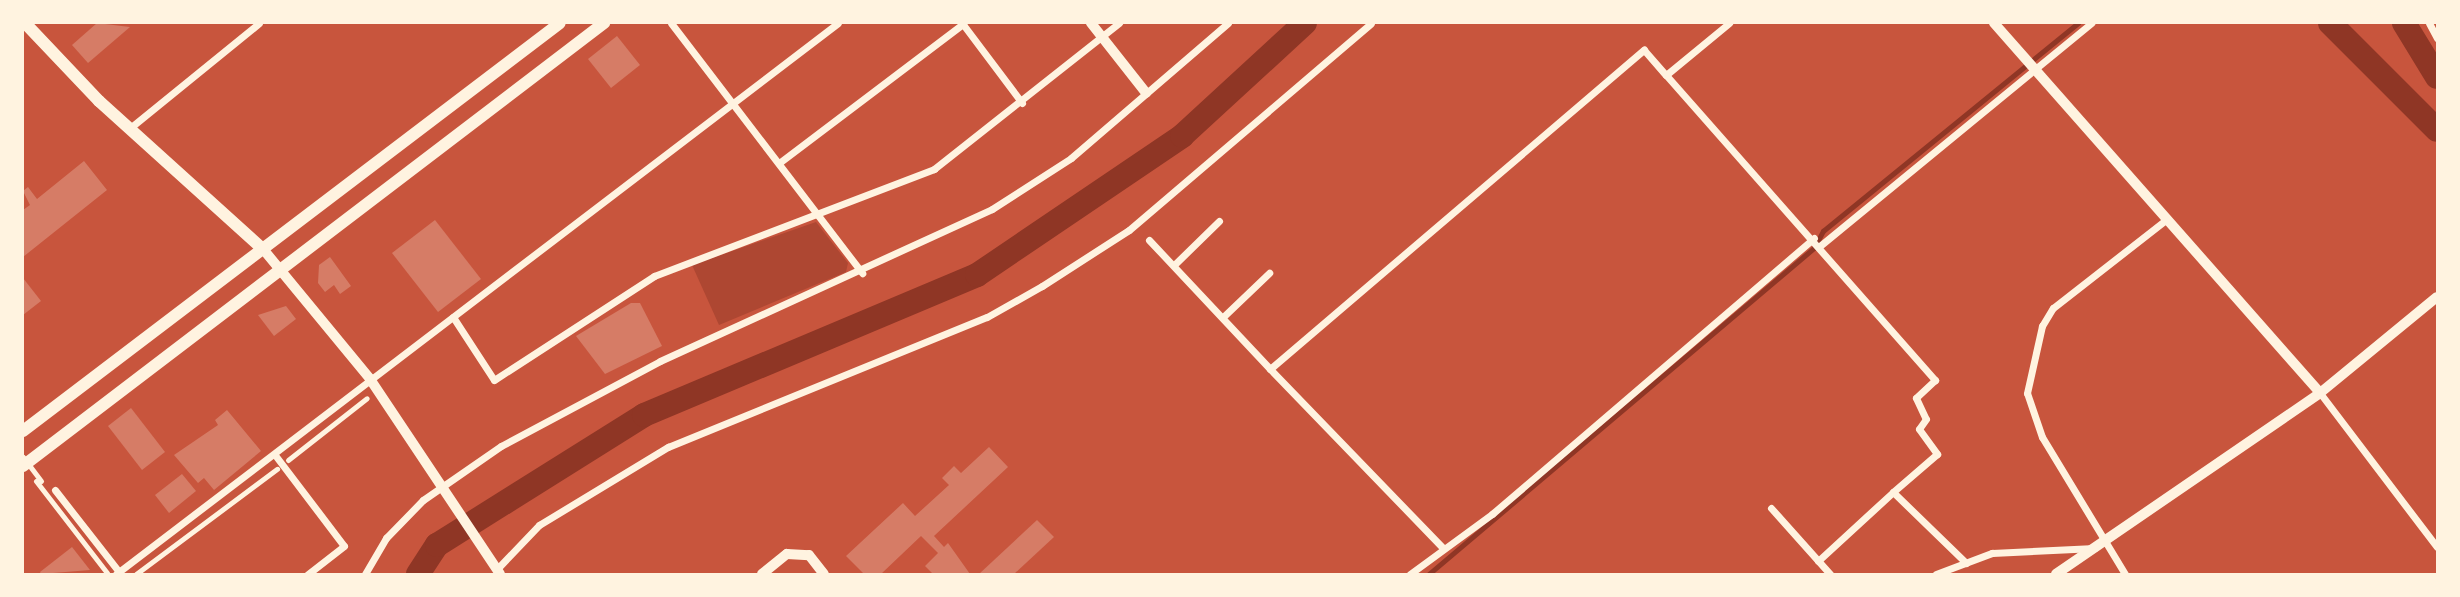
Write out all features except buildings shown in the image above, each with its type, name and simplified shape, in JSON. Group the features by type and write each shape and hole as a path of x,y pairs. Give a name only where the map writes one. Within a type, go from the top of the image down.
{"main road":[{"path":"25,23 130,128 263,249 370,379 444,484 495,569"},
{"path":"23,431 559,23"},
{"path":"23,466 604,23"}],"street":[{"path":"130,128 259,23"},
{"path":"671,23 862,273"},
{"path":"114,573 275,455 370,379 838,23"},
{"path":"779,163 962,23 1022,103"},
{"path":"1091,23 1146,93"},
{"path":"453,317 494,380 654,276 934,169 1022,103 1119,23"},
{"path":"365,574 386,538 444,484 660,361 862,273 992,209 1070,158 1227,23"},
{"path":"495,569 539,525 668,447 987,317 1042,286 1129,230 1371,23"},
{"path":"1666,75 1729,23"},
{"path":"1994,23 2320,393 2437,547"},
{"path":"1821,245 2091,23"},
{"path":"2430,23 2437,38"},
{"path":"1270,369 1644,50 1821,245 1935,380 1916,398 1926,419 1919,429 1937,454 1818,561"},
{"path":"2124,574 2103,548 2042,437 2027,393 2042,326 2053,308 2167,219"},
{"path":"1174,265 1219,221"},
{"path":"1410,574 1442,547 1492,514 1814,238"},
{"path":"1149,240 1442,547"},
{"path":"1223,317 1269,273"},
{"path":"2056,574 2103,548 2320,393 2437,297"},
{"path":"288,460 367,398"},
{"path":"275,455 344,546 308,574"},
{"path":"23,457 38,481 114,573"},
{"path":"136,574 277,469"},
{"path":"55,490 114,573"},
{"path":"1894,492 1966,563"},
{"path":"1771,508 1830,574"},
{"path":"1936,574 1966,563 2030,547 2103,548"},
{"path":"762,574 787,554 808,555 824,574"}],"shaded area":[{"path":"816,222 848,263 846,272 719,325 692,265"}],"waterway":[{"path":"1289,23 1295,31"},
{"path":"418,574 437,545 644,415 977,275 1182,136 1305,23"},
{"path":"1429,574 1814,248 1823,231 2078,23"},
{"path":"2330,23 2437,130"},
{"path":"2404,23 2437,77"}]}
